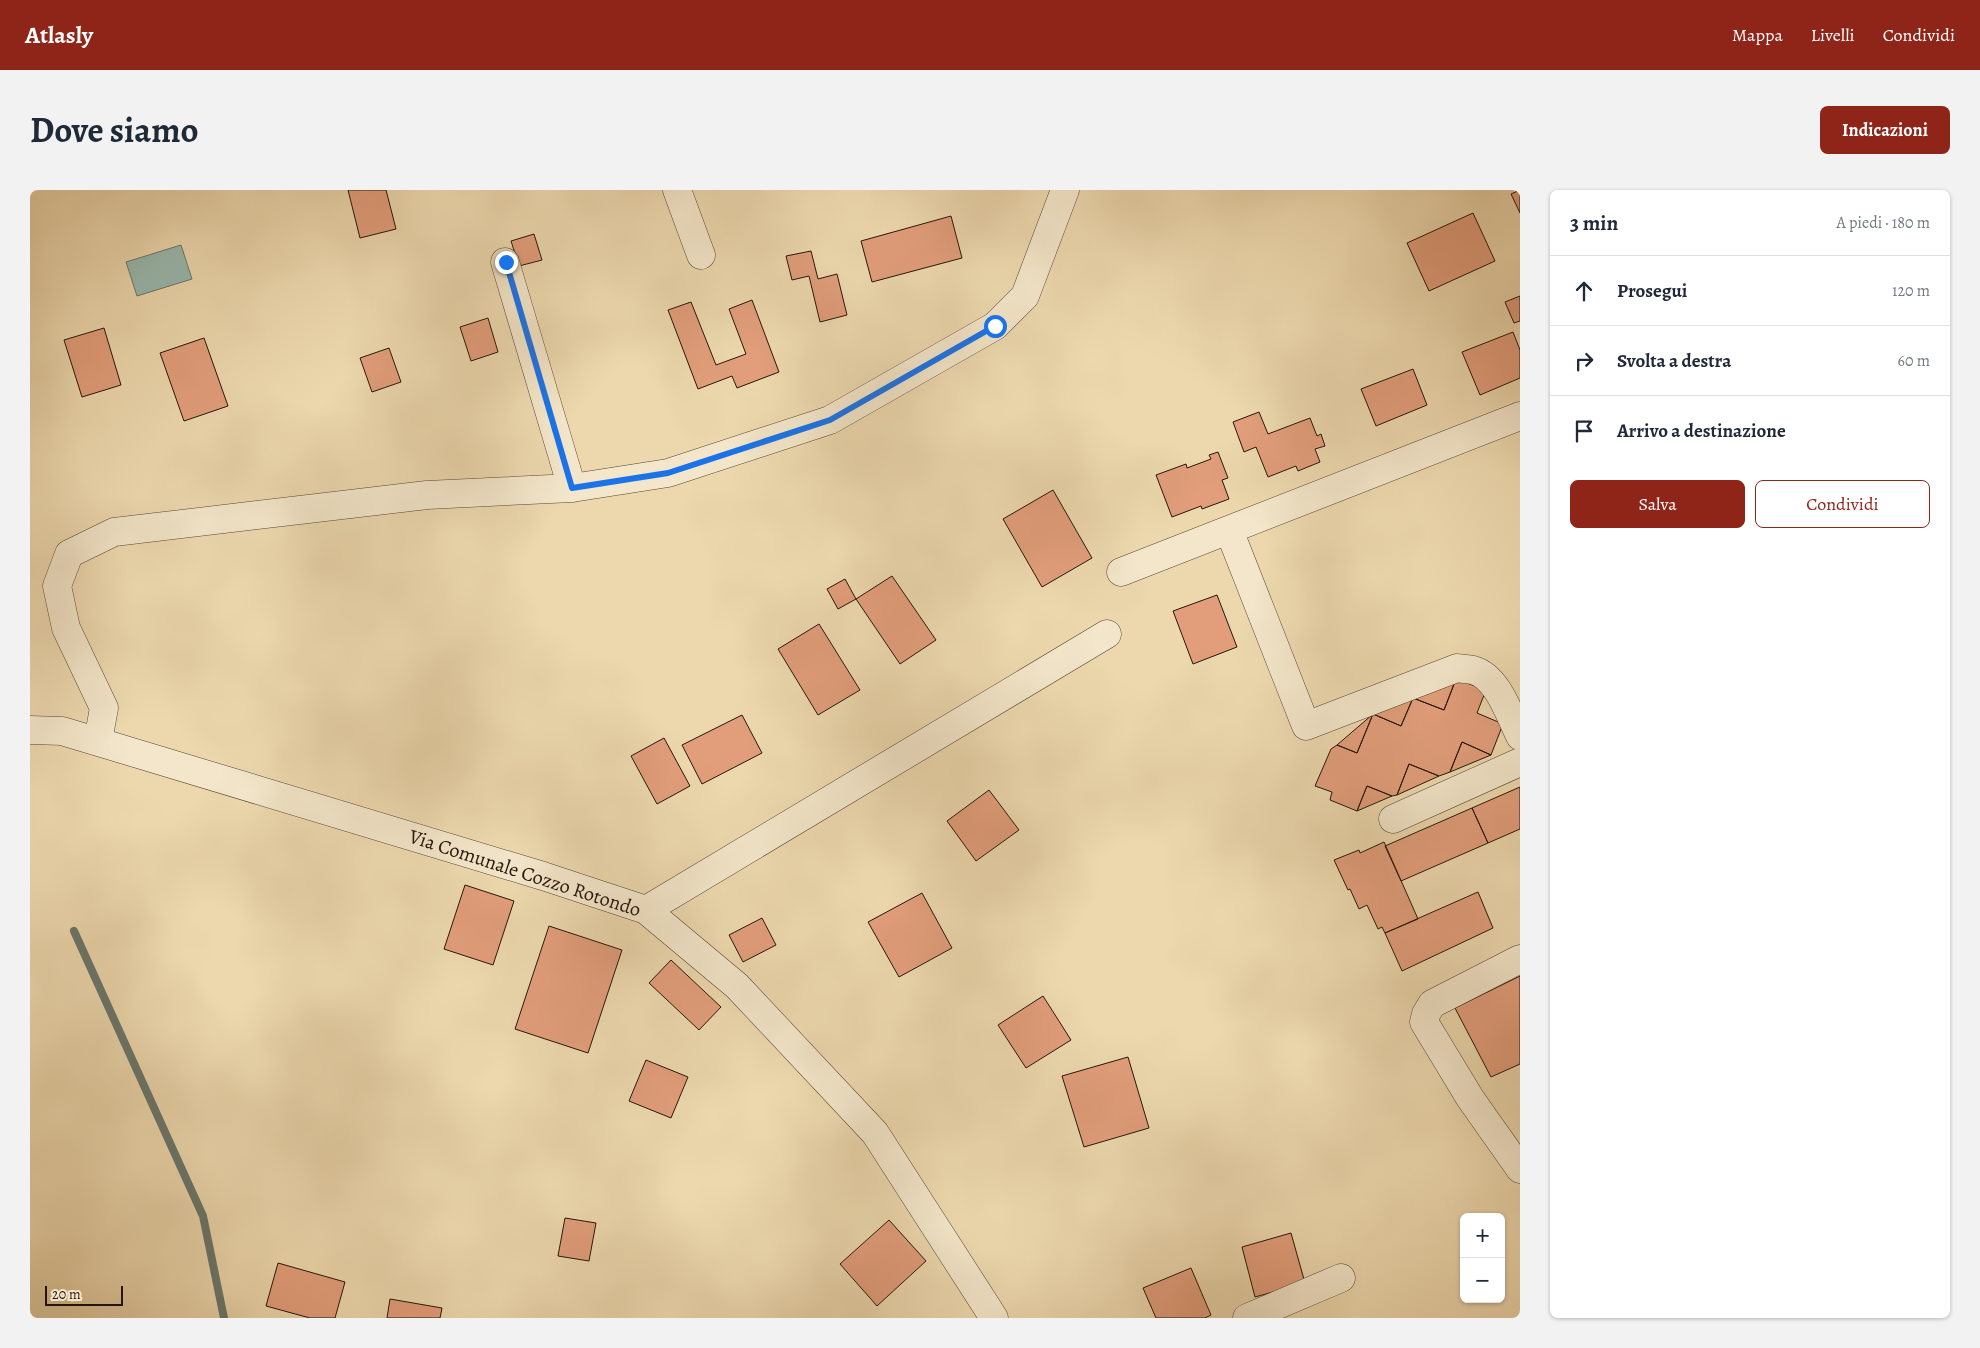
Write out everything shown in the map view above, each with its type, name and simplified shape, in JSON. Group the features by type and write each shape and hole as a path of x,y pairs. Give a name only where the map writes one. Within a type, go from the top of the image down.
{"street":[{"path":"677,190 701,255"},
{"path":"98,741 104,708 66,628 57,586 69,554 114,532 427,495 572,488 668,473 830,420 995,326 1025,296 1065,190"},
{"path":"506,262 572,488"},
{"path":"1121,572 1520,416"},
{"path":"1229,530 1306,726 1457,668 1473,670 1485,675 1494,683 1520,736"},
{"path":"646,910 1107,634"},
{"name":"Via Comunale Cozzo Rotondo","path":"30,730 62,731 98,741 543,876 646,910 737,986 875,1133 994,1318"},
{"path":"1393,819 1520,762"},
{"path":"1520,959 1432,1004 1424,1022 1470,1098 1520,1169"},
{"path":"1247,1318 1341,1278"}],"water":[{"path":"181,245 192,279 137,296 126,262"}],"building":[{"path":"348,190 386,190 396,229 360,238"},
{"path":"1520,190 1520,213 1511,194"},
{"path":"1473,213 1495,261 1429,291 1407,243"},
{"path":"951,216 962,258 872,282 861,241"},
{"path":"534,234 542,260 519,266 511,241"},
{"path":"811,251 818,279 837,274 847,315 820,322 809,276 792,280 786,256"},
{"path":"1520,296 1520,321 1514,323 1505,302"},
{"path":"752,300 779,372 737,388 732,376 698,389 668,310 691,302 716,365 746,354 729,309"},
{"path":"488,318 498,352 471,361 460,327"},
{"path":"104,328 121,385 82,397 64,340"},
{"path":"1513,332 1520,350 1520,378 1480,395 1462,352"},
{"path":"204,338 228,406 184,421 160,353"},
{"path":"389,348 401,382 372,392 360,358"},
{"path":"1413,369 1427,405 1376,426 1361,389"},
{"path":"1259,412 1268,434 1310,418 1317,436 1321,434 1325,446 1315,449 1320,462 1298,471 1296,466 1268,477 1256,447 1244,452 1233,422"},
{"path":"1218,452 1228,478 1222,480 1229,499 1202,509 1201,506 1172,517 1156,475 1186,464 1187,468 1211,459 1209,455"},
{"path":"1053,490 1092,558 1042,587 1003,519"},
{"path":"892,576 936,640 900,664 856,599"},
{"path":"845,579 856,599 838,609 827,589"},
{"path":"1217,595 1237,647 1193,664 1173,611"},
{"path":"819,624 860,690 818,715 778,649"},
{"path":"1456,679 1486,690 1477,713 1503,724 1491,755 1462,742 1450,772 1439,776 1409,764 1397,795 1392,796 1367,786 1357,811 1330,800 1332,792 1315,786 1331,749 1337,745 1357,753 1373,714 1401,726 1413,698 1444,710"},
{"path":"1456,679 1444,710 1413,698"},
{"path":"1413,698 1401,726 1373,714"},
{"path":"1373,714 1357,753 1337,745"},
{"path":"742,715 762,753 702,784 682,745"},
{"path":"664,738 690,786 657,804 631,756"},
{"path":"1462,742 1491,755 1450,772"},
{"path":"1409,764 1439,776 1397,795"},
{"path":"1367,786 1392,796 1357,811"},
{"path":"1520,787 1520,829 1488,843 1472,808"},
{"path":"989,790 1019,830 976,861 947,821"},
{"path":"1472,808 1488,843 1401,881 1385,846"},
{"path":"1384,842 1418,919 1385,933 1382,927 1378,929 1367,905 1359,909 1334,860 1359,850 1360,853"},
{"path":"465,885 514,901 493,965 444,949"},
{"path":"1478,892 1493,928 1402,971 1385,933"},
{"path":"922,893 952,948 899,977 868,922"},
{"path":"762,918 776,945 743,962 729,935"},
{"path":"549,926 622,950 588,1053 515,1029"},
{"path":"671,960 721,1007 699,1030 649,983"},
{"path":"1520,976 1520,1064 1491,1077 1455,1008"},
{"path":"1043,996 1071,1040 1026,1068 998,1025"},
{"path":"1128,1057 1149,1128 1084,1147 1062,1076"},
{"path":"646,1060 688,1077 671,1118 629,1101"},
{"path":"565,1218 596,1223 589,1261 558,1256"},
{"path":"889,1220 926,1261 877,1306 840,1264"},
{"path":"1291,1233 1305,1283 1255,1297 1242,1247"},
{"path":"278,1263 345,1282 335,1318 310,1318 266,1306"},
{"path":"1191,1268 1211,1315 1205,1318 1156,1318 1143,1288"},
{"path":"390,1299 442,1308 440,1318 387,1318"}],"waterway":[{"path":"74,931 203,1216 224,1318"}],"route":[{"path":"506,262 572,488 668,473 830,420 995,326"}]}
